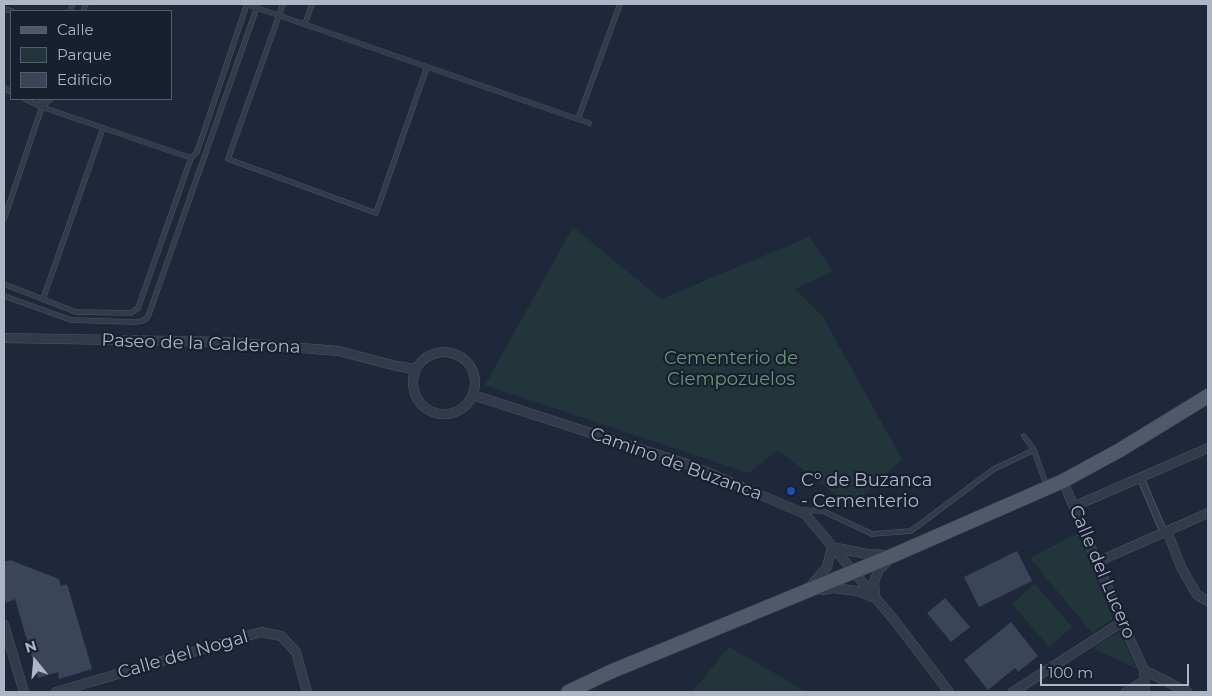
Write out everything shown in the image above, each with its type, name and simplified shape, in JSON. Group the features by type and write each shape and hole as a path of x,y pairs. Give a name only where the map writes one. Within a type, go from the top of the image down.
{"main road":[{"path":"568,692 610,672 894,555 1064,481 1120,450 1208,396"}],"street":[{"name":"Paseo de la Calderona","path":"4,338 228,342 339,350 414,373"},
{"path":"449,352 459,356 469,364 474,374 476,386 473,395 468,404 453,414 440,415 429,412 417,400 414,393 414,373 423,360 435,353 449,352"},
{"name":"Camino de Buzanca","path":"473,395 692,466 805,514 875,598 949,692"},
{"path":"1075,506 1208,448"},
{"path":"1141,478 1181,567 1197,596 1208,601"},
{"name":"Calle del Lucero","path":"1064,481 1122,622 1144,670 1145,692"},
{"path":"1097,562 1208,514"},
{"path":"804,592 827,567 832,547 867,554 894,555"},
{"path":"804,592 833,588 858,591 875,598 874,582 879,569 894,555"},
{"path":"1013,692 1122,622"},
{"path":"4,625 24,692"},
{"name":"Calle del Nogal","path":"56,692 261,632 281,636 296,652 307,692"},
{"path":"1144,670 1188,692"},
{"path":"1126,692 1144,681"}],"lane":[{"path":"4,284 76,312 131,313 138,308 191,158 197,152 247,4 589,123"},
{"path":"283,4 228,159 376,213 427,67"},
{"path":"305,24 312,4"},
{"path":"578,119 620,4"},
{"path":"4,296 71,320 142,322 146,319 257,7"},
{"path":"27,100 42,107 191,158"},
{"path":"4,219 42,107 41,100"},
{"path":"42,107 50,100"},
{"path":"43,299 103,128"},
{"path":"1024,436 1034,450 1047,488"},
{"path":"796,510 823,511 872,534 911,531 994,469 1034,450"}],"green space":[{"name":"Cementerio de Ciempozuelos","path":"573,227 661,299 809,237 833,271 795,289 823,317 902,459 851,507 778,450 749,473 485,385"},
{"path":"1078,533 1113,619 1092,633 1030,558"},
{"path":"1035,584 1072,627 1049,647 1012,604"},
{"path":"1119,632 1137,669 1093,648"},
{"path":"729,647 790,682 805,692 692,692"}],"building":[{"path":"1017,551 1032,581 979,607 964,577"},
{"path":"10,560 59,579 61,586 67,584 92,669 59,679 58,672 38,678 15,599 6,603 4,596 4,562"},
{"path":"945,598 970,627 951,642 927,613"},
{"path":"1011,622 1038,656 1018,672 1015,668 988,690 964,660"}],"place":[{"name":"Cº de Buzanca - Cementerio","path":"791,491"}]}
